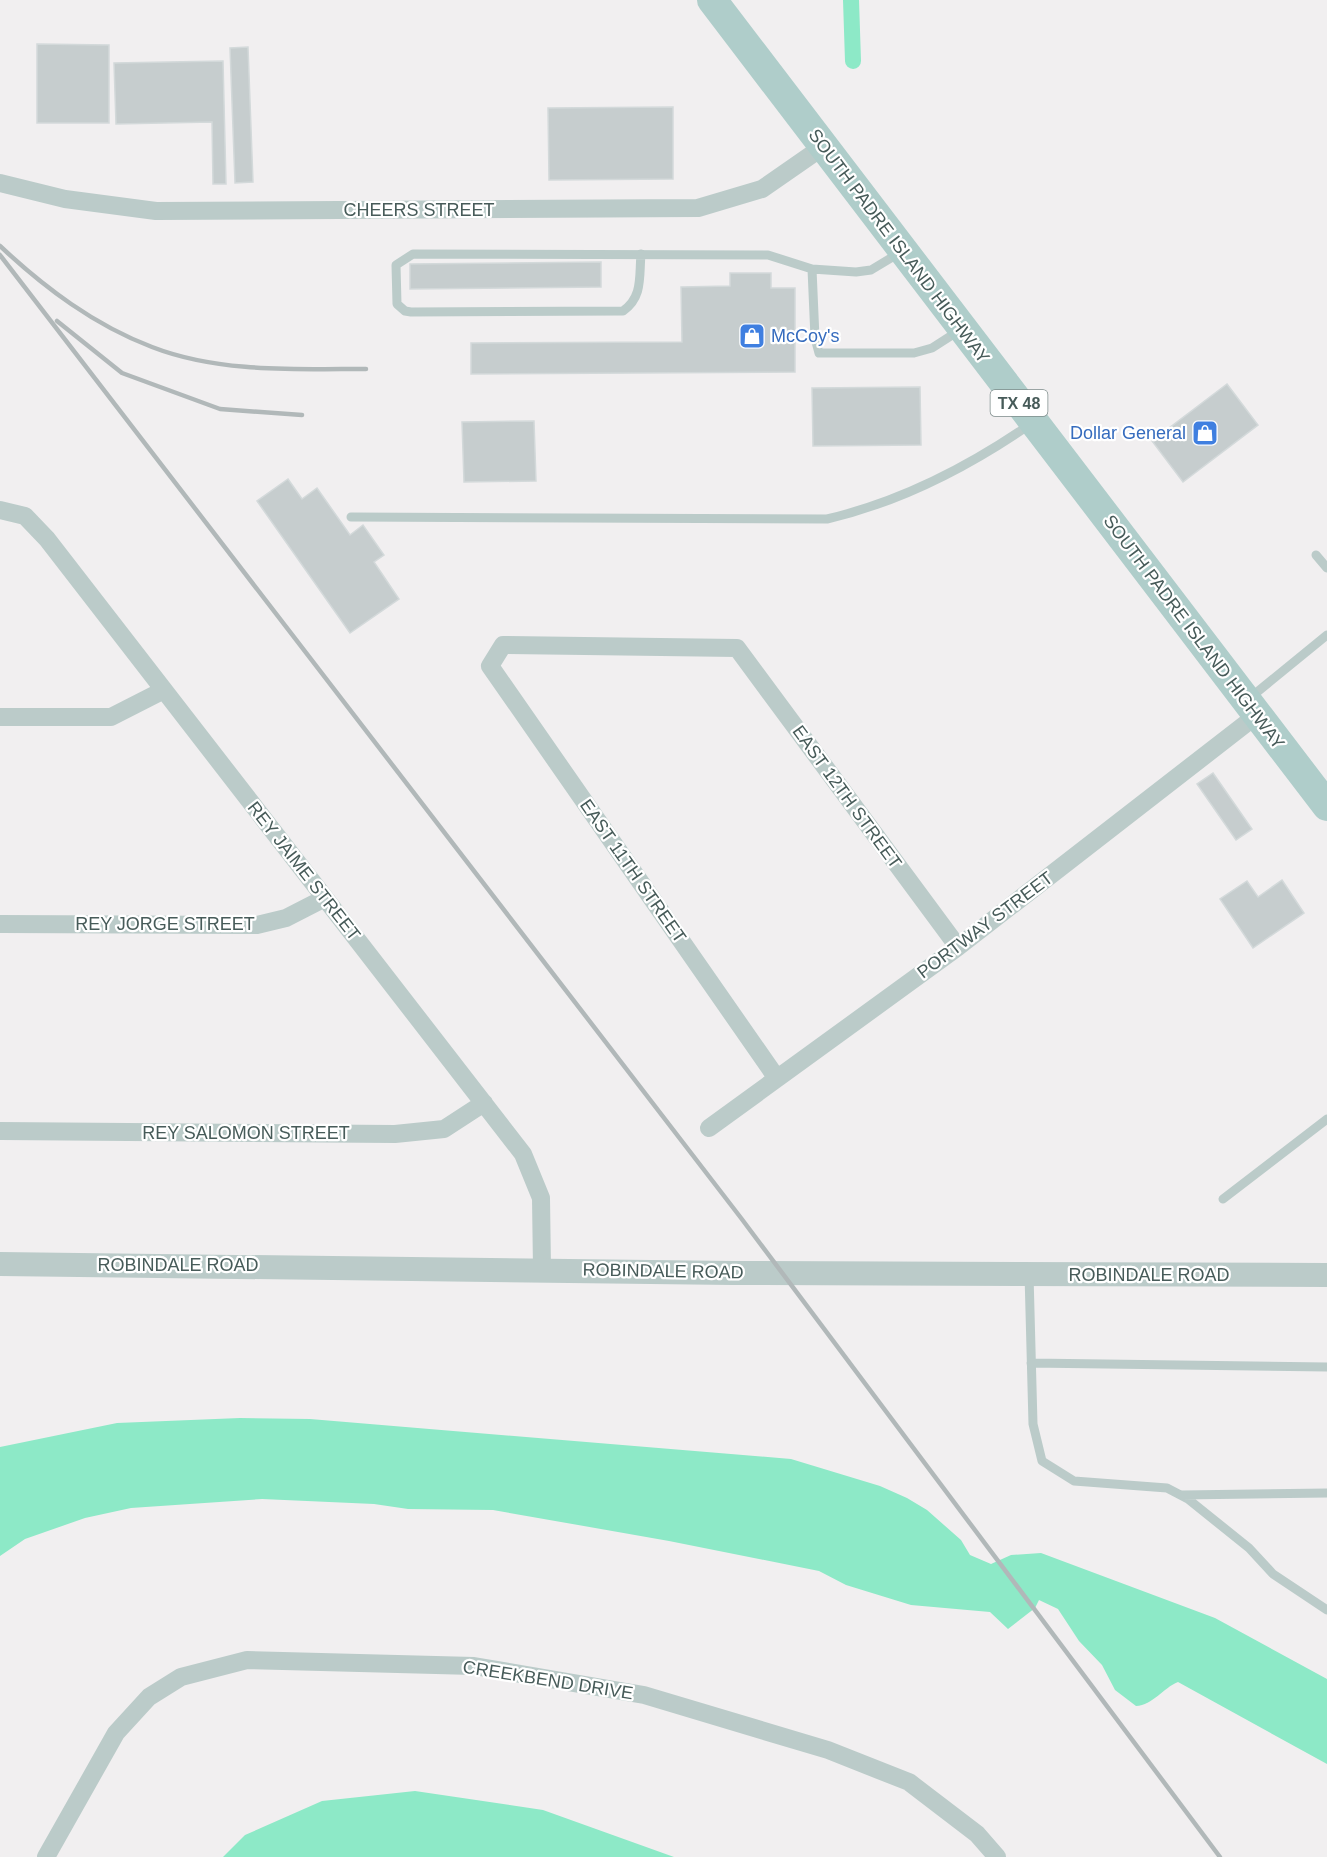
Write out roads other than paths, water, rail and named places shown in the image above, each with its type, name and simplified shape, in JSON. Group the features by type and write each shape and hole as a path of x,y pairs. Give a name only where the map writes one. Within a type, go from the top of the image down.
{"main road":[{"name":"SOUTH PADRE ISLAND HIGHWAY","path":"712,0 1327,806"}],"street":[{"name":"CHEERS STREET","path":"0,183 65,199 156,211 698,208 762,189 824,146"},
{"name":"REY JAIME STREET","path":"0,510 25,516 47,539 523,1154 541,1198 542,1269"},
{"name":"EAST 11TH STREET","path":"737,648 503,645 490,666 776,1077"},
{"name":"EAST 12TH STREET","path":"737,648 958,947"},
{"path":"0,717 111,717 164,690"},
{"name":"PORTWAY STREET","path":"708,1128 958,947 1252,708"},
{"name":"REY JORGE STREET","path":"0,924 257,926 286,918 325,898"},
{"name":"REY SALOMON STREET","path":"0,1131 395,1134 444,1129 484,1104"},
{"name":"ROBINDALE ROAD","path":"0,1264 1327,1275"},
{"name":"CREEKBEND DRIVE","path":"46,1857 116,1733 149,1697 181,1677 247,1660 474,1666 644,1695 828,1750 909,1782 977,1834 997,1857"}],"lane":[{"path":"641,254 638,295 633,304 623,311 411,312 405,311 397,304 396,265 412,254 641,254 768,255 812,269 856,272 871,270 903,251"},
{"path":"812,269 815,338 819,353 914,353 932,348 962,329"},
{"path":"351,517 827,519 865,510 914,489 989,452 1034,422"},
{"path":"1316,555 1327,568"},
{"path":"1252,708 1327,635"},
{"path":"1222,1199 1327,1119"},
{"path":"1029,1274 1033,1424 1042,1461 1074,1481 1167,1488 1180,1495 1250,1548 1273,1574 1327,1610"},
{"path":"1031,1362 1327,1367"},
{"path":"1180,1495 1327,1493"}],"waterway":[{"path":"851,0 853,61"}],"railway":[{"path":"0,246 71,304 110,328 152,347 204,361 258,368 366,369"},
{"path":"0,255 741,1218 1220,1857"},
{"path":"57,321 122,373 220,409 302,415"}],"place":[{"name":"McCoy's","path":"752,336"},
{"name":"Dollar General","path":"1205,433"}]}
